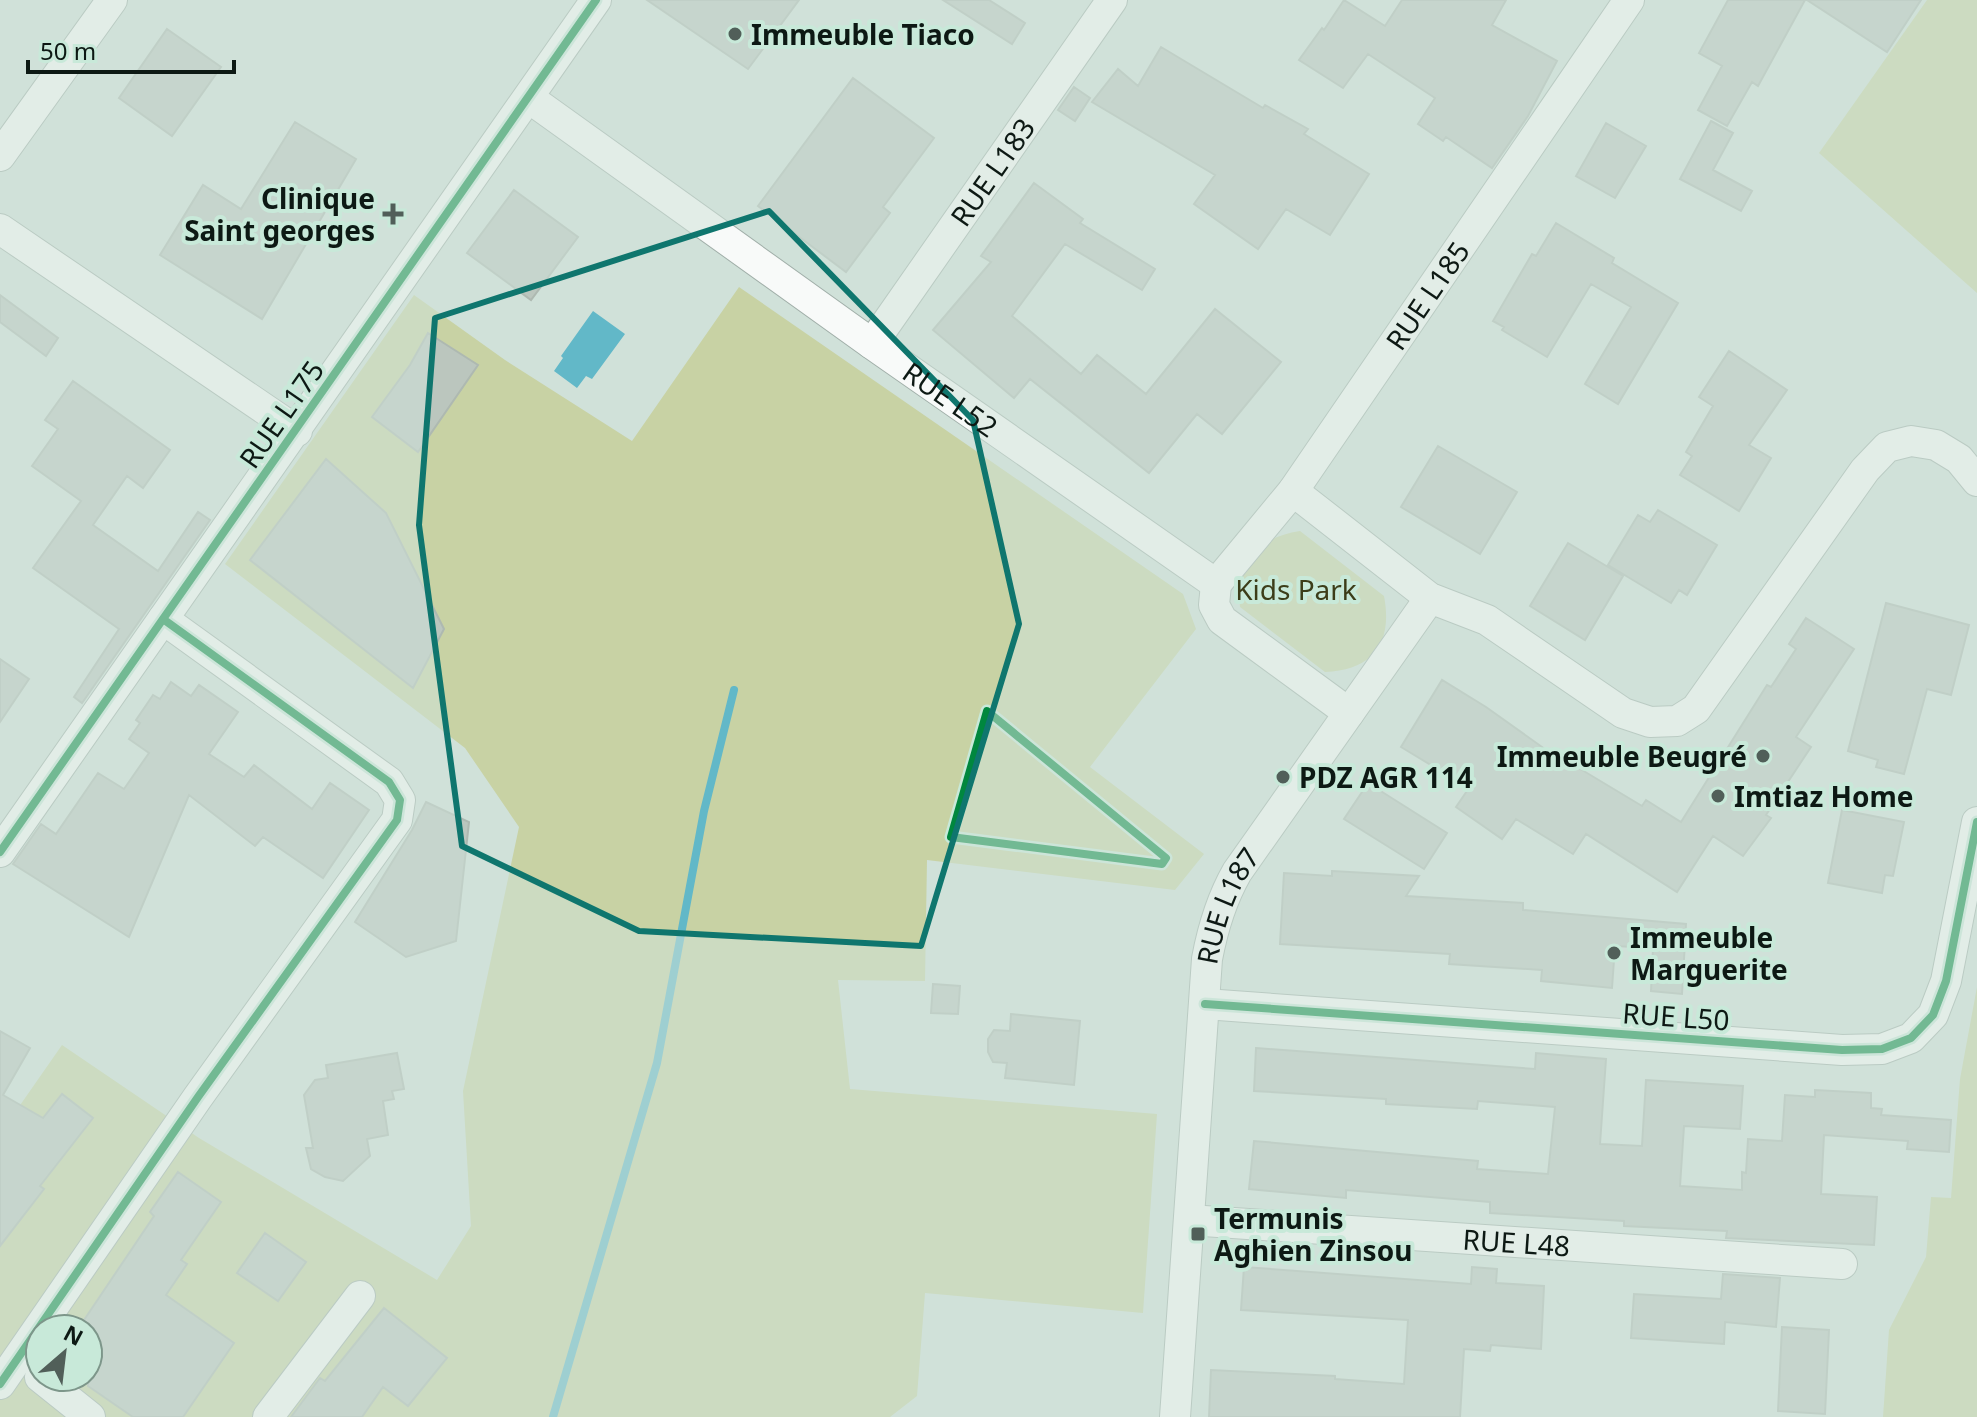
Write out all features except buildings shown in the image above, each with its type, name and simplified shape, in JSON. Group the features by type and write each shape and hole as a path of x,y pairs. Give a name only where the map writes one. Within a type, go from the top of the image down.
{"street":[{"path":"0,156 112,0"},
{"name":"RUE L175","path":"0,852 596,0"},
{"name":"RUE L183","path":"872,344 1112,0"},
{"name":"RUE L185","path":"1216,584 1293,491 1629,0"},
{"name":"RUE L52","path":"529,98 872,344 1216,584"},
{"path":"0,229 297,431"},
{"path":"1293,491 1430,598 1487,620 1623,713 1650,722 1677,721 1696,709 1865,470 1887,447 1911,441 1936,445 1959,459 1977,481"},
{"path":"1216,584 1214,605 1222,620 1349,713"},
{"name":"RUE L187","path":"1175,1417 1207,959 1213,925 1222,897 1237,872 1430,598"},
{"path":"68,1313 198,1097 397,820 400,800 389,782 163,619"},
{"name":"RUE L50","path":"1205,1004 1842,1050 1882,1049 1911,1038 1933,1015 1946,981 1977,822"},
{"name":"RUE L48","path":"1189,1220 1842,1264"},
{"path":"268,1417 360,1296"},
{"path":"0,1384 24,1375"},
{"path":"60,1393 90,1417"}],"highlighted area":[{"path":"769,211 973,420 1019,624 921,946 639,931 462,846 419,525 435,318"}],"green space":[{"path":"1927,0 1977,0 1977,293 1819,153"},
{"path":"739,287 1183,594 1196,629 1090,767 1204,854 1175,890 927,860 925,981 838,980 850,1089 1157,1114 1143,1313 925,1293 917,1396 890,1417 0,1417 0,1134 62,1045 199,1138 437,1280 471,1226 463,1091 519,827 465,748 225,564 414,295 505,360 632,441"},
{"name":"Kids Park","path":"1300,531 1384,596 1386,613 1382,640 1376,651 1356,666 1325,672 1240,607 1242,578 1253,555 1272,539"},
{"path":"1977,987 1977,1417 1883,1417 1889,1330 1926,1257 1931,1197 1951,1198 1960,1079"}],"water":[{"path":"593,311 625,334 592,379 586,376 577,388 554,371"}],"waterway":[{"path":"553,1417 657,1063 704,811 734,690"}],"cycle path":[{"path":"0,852 596,0"},
{"path":"0,1384 198,1097 397,820 400,800 389,782 163,619"},
{"path":"987,711 1166,858 1162,864 951,837 987,711"},
{"path":"1205,1004 1842,1050 1882,1049 1911,1038 1933,1015 1946,981 1977,822"}],"place":[{"name":"Immeuble Tiaco","path":"735,34"},
{"name":"Clinique Saint georges","path":"393,214"},
{"name":"Immeuble Beugré","path":"1763,756"},
{"name":"PDZ AGR 114","path":"1283,777"},
{"name":"Imtiaz Home","path":"1718,796"},
{"name":"Immeuble Marguerite","path":"1614,953"},
{"name":"Termunis Aghien Zinsou","path":"1198,1234"}]}
